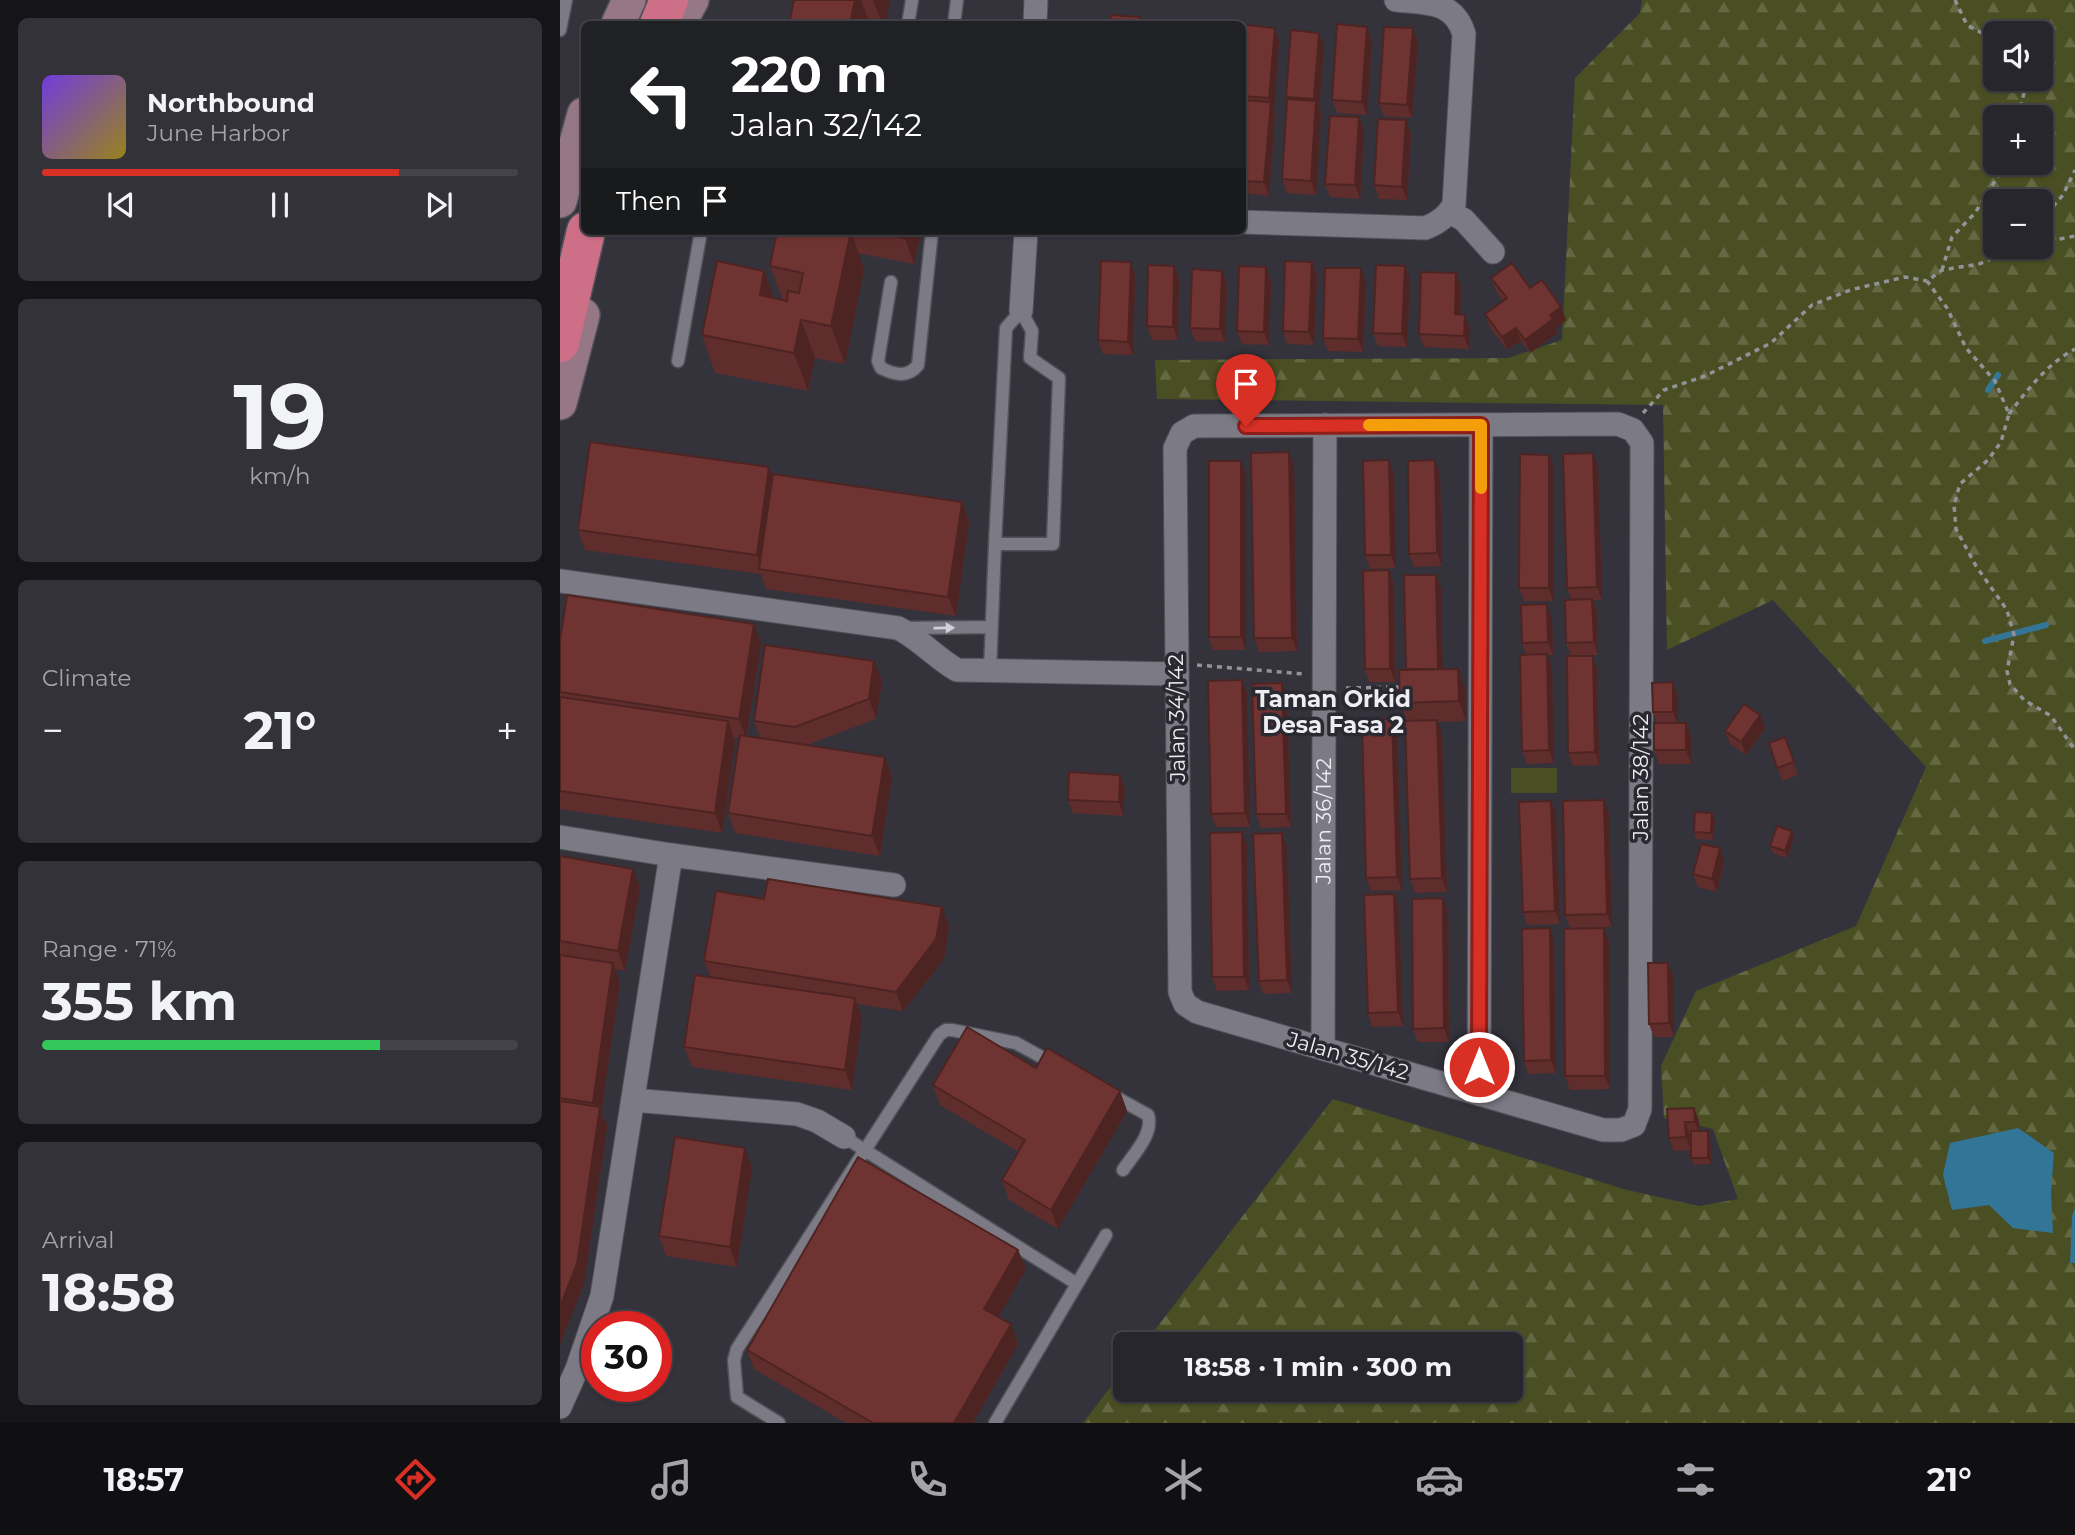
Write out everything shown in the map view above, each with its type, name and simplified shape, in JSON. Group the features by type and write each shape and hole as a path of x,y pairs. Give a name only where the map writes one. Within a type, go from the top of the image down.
{"highway":[{"path":"653,21 662,0"},
{"path":"660,21 669,0"},
{"path":"560,312 566,201"},
{"path":"560,343 585,235"}],"main road":[{"path":"619,21 629,0"},
{"path":"681,21 692,0"},
{"path":"566,201 581,128"},
{"path":"560,403 603,235"}],"street":[{"path":"1035,21 1036,0"},
{"path":"1246,222 1425,228 1450,212 1454,204 1464,34 1462,27 1446,8 1439,4 1396,0"},
{"path":"1450,212 1464,220 1493,252"},
{"path":"1021,311 1026,235"},
{"path":"1325,425 1618,424 1633,430"},
{"name":"Jalan 34/142","path":"1185,1004 1180,992 1175,448 1182,433 1194,426 1325,425"},
{"name":"Jalan 36/142","path":"1323,1049 1325,425"},
{"path":"1479,1094 1481,425"},
{"name":"Jalan 38/142","path":"1633,430 1642,443 1640,1110 1634,1125"},
{"path":"560,581 898,628 957,670 1177,669"},
{"path":"560,837 894,885"},
{"path":"560,1407 577,1369 602,1296 671,855"},
{"name":"Jalan 35/142","path":"1185,1004 1197,1012 1603,1130 1621,1130 1634,1125"},
{"path":"633,1100 797,1114 817,1121 844,1137"}],"lane":[{"path":"560,30 566,0"},
{"path":"908,21 912,0"},
{"path":"954,21 957,0"},
{"path":"678,361 700,235"},
{"path":"891,282 878,361 881,368 906,375 919,365 932,235"},
{"path":"990,671 990,627 1006,328 1021,311 1032,331 1030,358 1059,378 1053,544 995,544"},
{"path":"898,628 990,627"},
{"path":"779,1423 737,1397 734,1360 737,1349 939,1035 946,1030 952,1030 1016,1043 1064,1069"},
{"path":"1100,1089 1148,1115 1148,1131 1124,1170"},
{"path":"844,1137 1077,1284"},
{"path":"995,1423 1106,1235"}],"path":[{"path":"1955,0 1968,25 1983,33"},
{"path":"2053,207 2063,195 2075,170"},
{"path":"1942,270 1952,237 1975,213 1999,175"},
{"path":"2053,240 2075,236"},
{"path":"1927,281 1942,270 1979,264 1991,259"},
{"path":"1633,430 1643,411 1664,390 1705,376 1771,343 1812,305 1850,290 1905,277 1927,281 1947,308 1966,348 1995,381 2009,414"},
{"path":"2075,349 2062,356 2032,383 2009,414 2001,442 1988,460 1960,484 1954,505 1956,529 1976,566 2007,610 2014,635 2007,671 2010,684 2024,700 2051,716 2075,750"},
{"path":"1177,669 1402,687"}],"green space":[{"path":"1642,0 2075,0 2075,1423 1083,1423 1113,1384 1113,1402 1523,1402 1523,1332 1153,1332 1333,1099 1627,1190 1699,1206 1738,1199 1713,1129 1664,1118 1661,1066 1696,991 1856,926 1926,767 1773,600 1667,650 1663,405 1157,399 1155,360 1508,358 1562,340 1575,78 1640,13"},
{"path":"1511,768 1557,768 1557,793 1511,793"}],"water":[{"path":"2018,1128 2054,1153 2051,1192 2053,1233 2013,1228 1989,1205 1952,1210 1943,1175 1950,1143"},
{"path":"2075,1208 2075,1263 2070,1263 2072,1216"}],"building":[{"path":"794,0 855,0 851,21 790,21"},
{"path":"1111,15 1140,17 1139,21 1110,21"},
{"path":"1337,24 1367,27 1362,102 1332,100"},
{"path":"1246,25 1275,28 1269,98 1246,96"},
{"path":"1384,27 1413,28 1407,105 1379,103"},
{"path":"1291,30 1319,33 1314,99 1286,97"},
{"path":"1287,99 1316,101 1311,181 1282,179"},
{"path":"1246,100 1271,102 1264,182 1246,181"},
{"path":"1330,116 1359,117 1355,185 1325,184"},
{"path":"1378,119 1406,120 1402,187 1374,185"},
{"path":"776,235 850,235 831,326 801,320 794,353 702,335 717,261 764,271 760,295 787,301 788,291 799,293 803,273 770,266"},
{"path":"1101,261 1131,262 1128,342 1098,340"},
{"path":"1285,261 1312,262 1309,332 1283,331"},
{"path":"1512,263 1530,288 1542,280 1561,307 1550,315 1553,319 1525,340 1516,328 1502,337 1485,314 1507,298 1491,278"},
{"path":"1148,265 1174,266 1173,327 1147,326"},
{"path":"1376,265 1405,266 1402,334 1373,333"},
{"path":"1239,266 1266,267 1264,332 1237,331"},
{"path":"1325,268 1361,268 1358,339 1323,338"},
{"path":"1192,269 1222,271 1220,329 1190,328"},
{"path":"1421,272 1456,273 1455,314 1465,315 1464,336 1419,334"},
{"path":"590,442 769,467 757,555 578,530"},
{"path":"1289,452 1292,638 1254,638 1251,453"},
{"path":"1593,453 1597,587 1567,588 1563,454"},
{"path":"1520,454 1549,455 1549,588 1519,588"},
{"path":"1389,460 1391,555 1365,555 1363,461"},
{"path":"1435,460 1437,553 1409,554 1408,461"},
{"path":"1209,461 1241,461 1241,637 1209,637"},
{"path":"773,474 962,502 948,597 759,569"},
{"path":"1389,570 1390,669 1365,669 1363,571"},
{"path":"1404,575 1436,575 1438,669 1406,669"},
{"path":"567,595 754,624 739,719 560,692 560,641"},
{"path":"1592,599 1594,642 1566,643 1565,600"},
{"path":"1547,604 1548,642 1522,643 1521,605"},
{"path":"765,645 874,661 869,699 795,727 754,721"},
{"path":"1547,654 1549,750 1522,751 1520,655"},
{"path":"1567,656 1593,656 1595,752 1568,753"},
{"path":"1458,669 1459,701 1400,703 1399,670"},
{"path":"1242,680 1245,813 1211,814 1208,681"},
{"path":"1673,682 1673,712 1653,712 1652,683"},
{"path":"1282,683 1286,814 1256,814 1252,684"},
{"path":"560,697 728,721 715,813 560,791"},
{"path":"1744,704 1760,715 1741,742 1725,731"},
{"path":"1392,719 1397,877 1366,878 1362,720"},
{"path":"1437,720 1442,878 1410,879 1405,721"},
{"path":"1654,723 1686,723 1686,750 1654,750"},
{"path":"740,735 885,757 872,836 728,813"},
{"path":"1785,737 1794,762 1777,768 1769,743"},
{"path":"1069,772 1120,775 1119,802 1068,800"},
{"path":"1604,800 1607,914 1565,915 1563,801"},
{"path":"1551,801 1555,911 1523,912 1519,802"},
{"path":"1695,812 1712,813 1711,833 1694,832"},
{"path":"1777,826 1792,831 1785,851 1770,846"},
{"path":"1242,832 1244,977 1212,977 1210,833"},
{"path":"1282,833 1287,980 1259,981 1253,834"},
{"path":"1701,844 1720,848 1712,879 1693,874"},
{"path":"560,856 633,869 618,951 560,941"},
{"path":"768,879 942,907 936,939 896,992 704,961 716,891 764,899"},
{"path":"1394,894 1398,1012 1368,1013 1364,895"},
{"path":"1443,898 1444,1028 1413,1029 1412,899"},
{"path":"1550,928 1551,1060 1524,1061 1522,929"},
{"path":"1604,928 1605,1076 1565,1076 1564,929"},
{"path":"560,955 613,963 593,1103 560,1098"},
{"path":"1648,963 1668,963 1669,1023 1649,1024"},
{"path":"695,975 855,998 845,1070 684,1047"},
{"path":"967,1027 1036,1068 1047,1048 1120,1091 1051,1210 1002,1180 1025,1140 933,1085"},
{"path":"560,1101 600,1107 577,1264 560,1306"},
{"path":"1694,1108 1695,1122 1685,1122 1686,1137 1669,1138 1667,1109"},
{"path":"1691,1131 1708,1131 1708,1158 1691,1158"},
{"path":"675,1137 745,1148 730,1247 659,1236"},
{"path":"858,1157 1018,1250 984,1309 1011,1324 954,1423 873,1423 747,1350"}],"waterway":[{"path":"1988,390 1998,375"},
{"path":"1985,641 2046,625"}],"slow traffic":[{"path":"1369,425 1481,425 1481,488"}],"district":[{"name":"Taman Orkid Desa Fasa 2","path":"1333,712"}],"route":[{"path":"1246,426 1481,425 1479,1067"}]}
